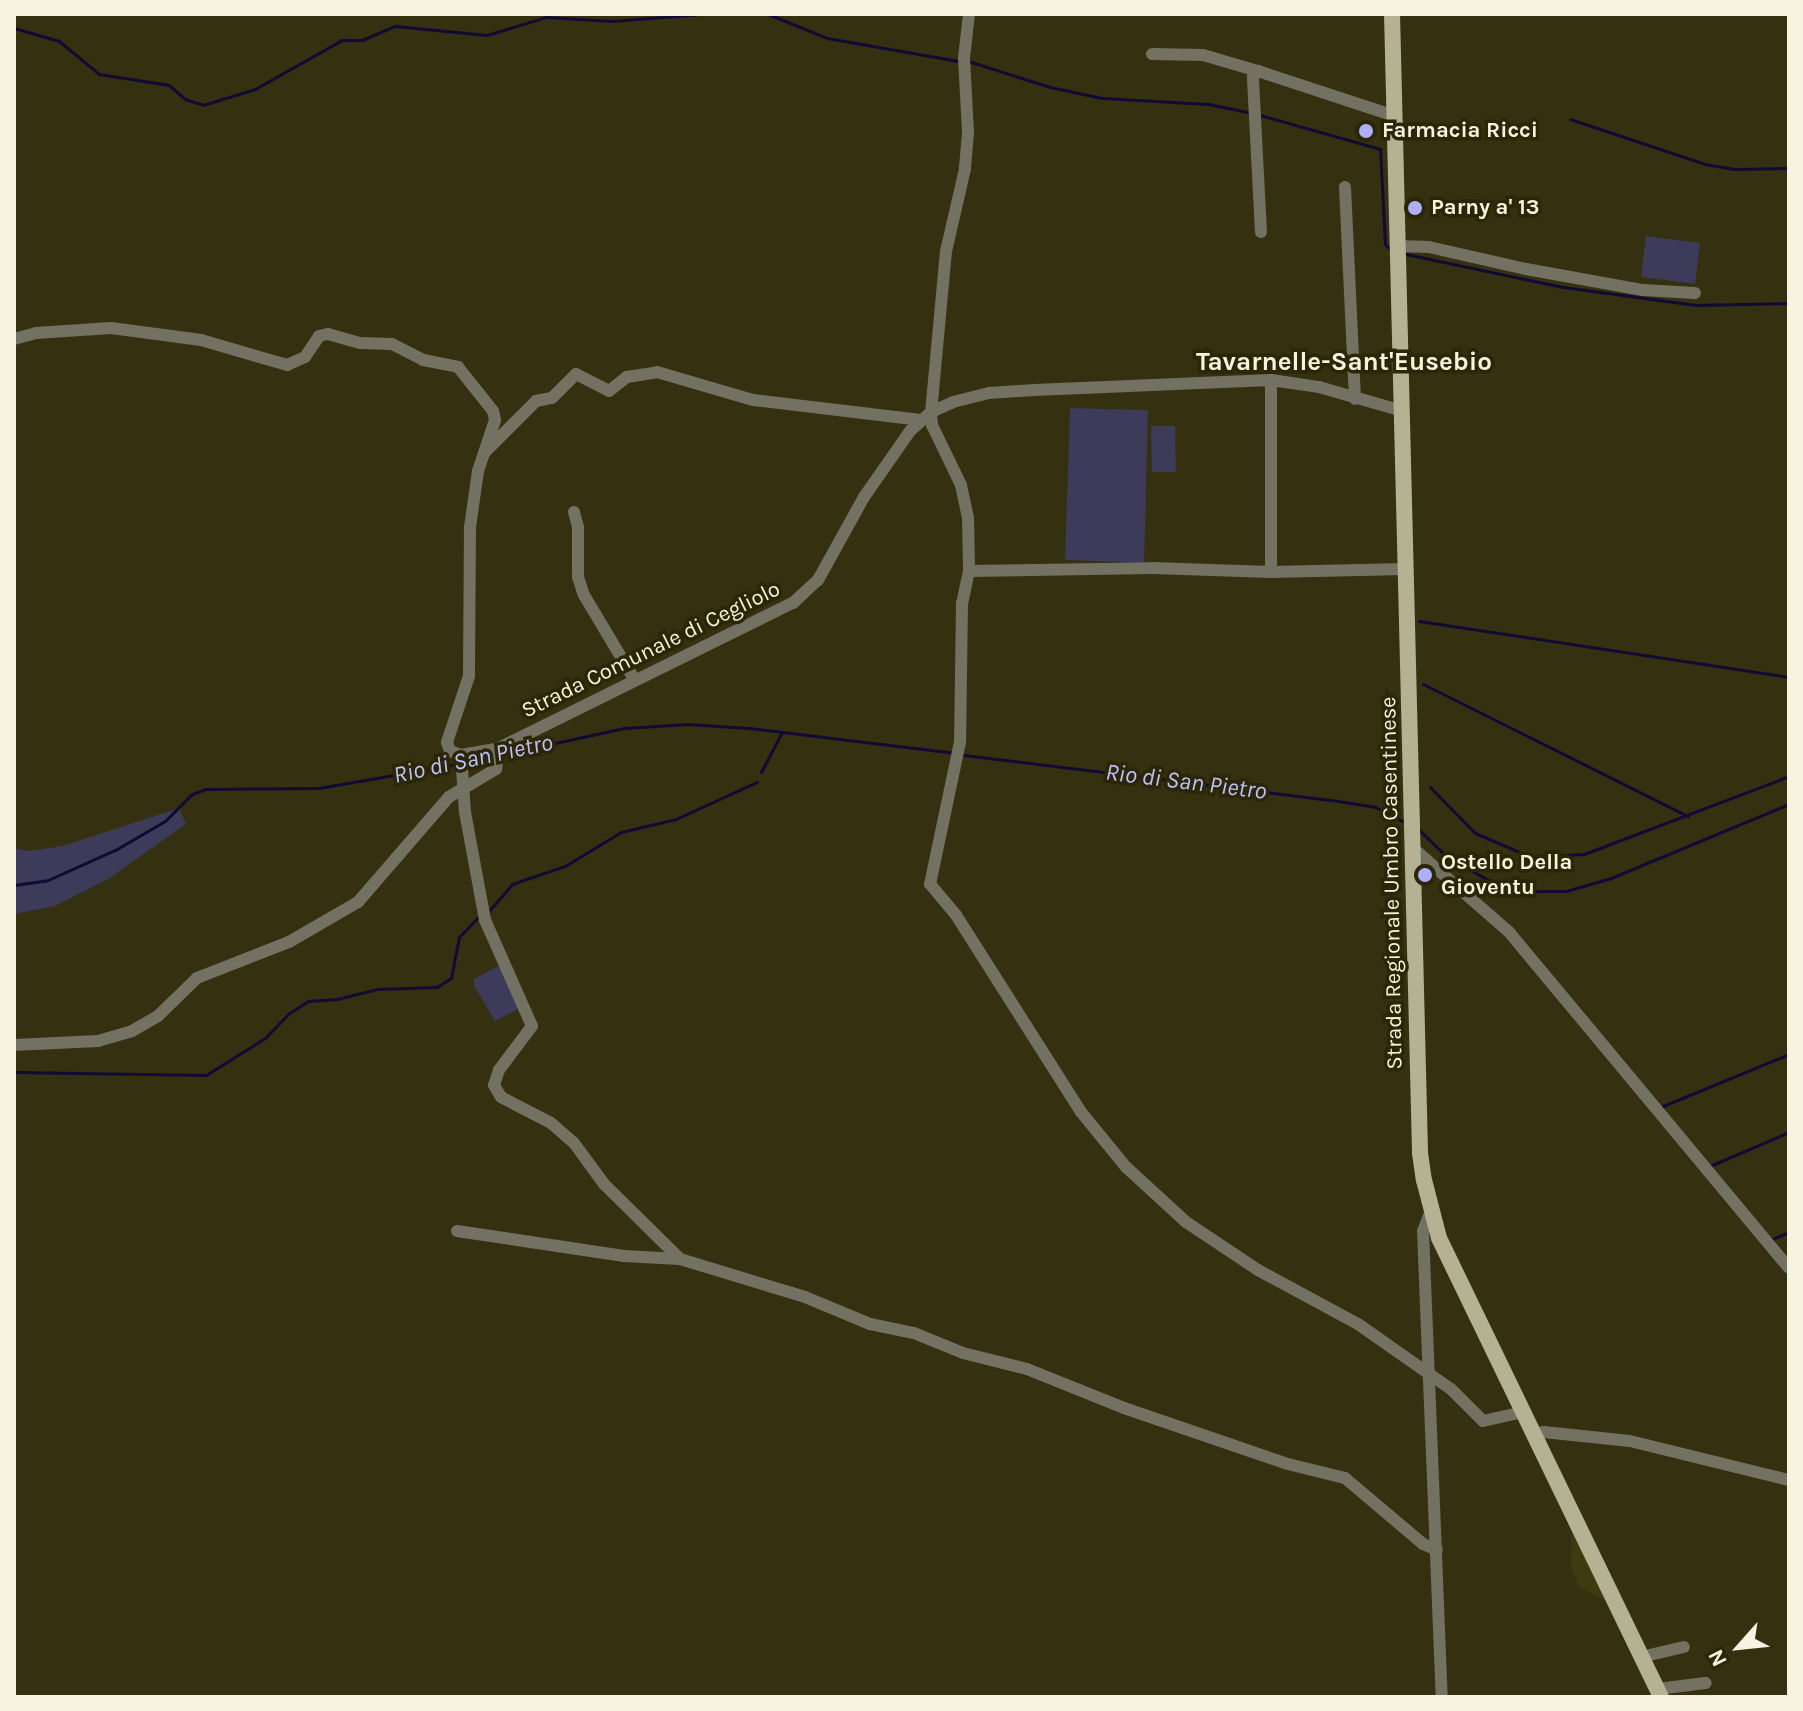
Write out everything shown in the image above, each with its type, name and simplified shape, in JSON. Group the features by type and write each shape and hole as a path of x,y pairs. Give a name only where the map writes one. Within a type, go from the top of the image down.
{"main road":[{"name":"Strada Regionale Umbro Casentinese","path":"1392,14 1420,1153 1430,1213 1659,1693"}],"street":[{"path":"969,14 964,58 968,133 965,169 946,251 926,416 961,485 968,517 969,571 962,603 960,742 930,884 956,915 1081,1112 1126,1167 1186,1222 1258,1270 1358,1324 1430,1374 1483,1421 1523,1412"},
{"path":"1152,54 1203,55 1395,116"},
{"path":"1258,71 1253,77 1261,232"},
{"path":"1345,187 1355,399"},
{"path":"1397,246 1429,247 1526,269 1643,290 1695,293"},
{"path":"14,339 36,333 111,328 201,340 287,365 305,357 319,336 328,334 360,343 392,344 423,360 458,367 493,411 495,420 484,453 470,527 469,676 447,742 450,751 461,755 499,748 496,769 449,797 397,853 358,902 289,942 197,978 158,1016 132,1031 98,1041 14,1045"},
{"path":"484,453 536,401 552,398 576,374 609,391 627,377 657,372 753,400 926,416 953,402 989,393 1271,380 1319,387 1402,411"},
{"path":"1271,380 1271,572"},
{"name":"Strada Comunale di Cegliolo","path":"499,748 793,603 818,580 864,497 926,416"},
{"path":"574,512 578,527 578,577 584,595 634,679"},
{"path":"969,571 1405,569"},
{"path":"461,755 462,789 485,920 532,1026 499,1070 494,1085 501,1097 551,1123 574,1143 604,1184 680,1259"},
{"path":"1413,848 1509,932 1789,1268"},
{"path":"1430,1213 1423,1231 1442,1697"},
{"path":"457,1231 624,1256 680,1259 805,1297 870,1324 914,1333 963,1353 1027,1369 1124,1408 1288,1464 1345,1478 1423,1544 1437,1550"},
{"path":"1534,1435 1544,1432 1630,1441 1789,1480"},
{"path":"1641,1657 1684,1647"},
{"path":"1659,1693 1706,1683"}],"shaded area":[{"path":"1646,236 1700,243 1695,284 1641,277"},
{"path":"1070,408 1148,410 1144,563 1065,560"},
{"path":"1151,426 1175,426 1176,472 1152,472"},
{"path":"179,808 186,824 108,879 55,906 14,914 14,848 28,851 63,846"},
{"path":"500,965 522,1007 495,1021 474,986 474,979"},
{"path":"1572,1528 1607,1601 1579,1587 1571,1566"}],"waterway":[{"path":"14,28 59,41 99,74 169,85 185,99 203,105 255,89 342,40 362,40 395,26 487,35 546,17 611,21 702,14"},
{"path":"768,14 827,38 958,61"},
{"path":"968,61 1050,87 1102,98 1208,104 1252,113"},
{"path":"1260,115 1380,149 1385,244 1391,250"},
{"path":"1570,119 1705,164 1734,169 1789,168"},
{"path":"1406,254 1563,287 1696,305 1789,303"},
{"path":"1419,621 1789,677"},
{"path":"1423,684 1688,816"},
{"name":"Rio di San Pietro","path":"504,754 624,728 688,724 749,728 955,753"},
{"path":"761,772 782,732"},
{"name":"Rio di San Pietro","path":"964,755 1338,801 1375,807 1404,822"},
{"name":"Rio di San Pietro","path":"464,762 492,756"},
{"name":"Rio di San Pietro","path":"14,885 48,880 117,849 165,821 192,794 206,789 319,788 457,764"},
{"path":"1430,787 1475,833 1531,857 1584,854 1789,776"},
{"path":"488,912 512,884 565,866 621,832 676,819 757,782"},
{"name":"Rio di San Pietro","path":"1417,828 1448,858 1496,884 1522,891 1566,891 1611,878 1789,804"},
{"path":"14,1072 206,1075 265,1038 288,1014 308,1001 337,999 377,989 437,987 451,978 459,937 481,914"},
{"path":"1663,1106 1789,1054"},
{"path":"1712,1165 1789,1132"},
{"path":"1770,1240 1789,1232"}],"place":[{"name":"Farmacia Ricci","path":"1366,131"},
{"name":"Parny a' 13","path":"1415,208"},
{"name":"Ostello Della Gioventu","path":"1425,875"}],"district":[{"name":"Tavarnelle-Sant'Eusebio","path":"1344,362"}]}
